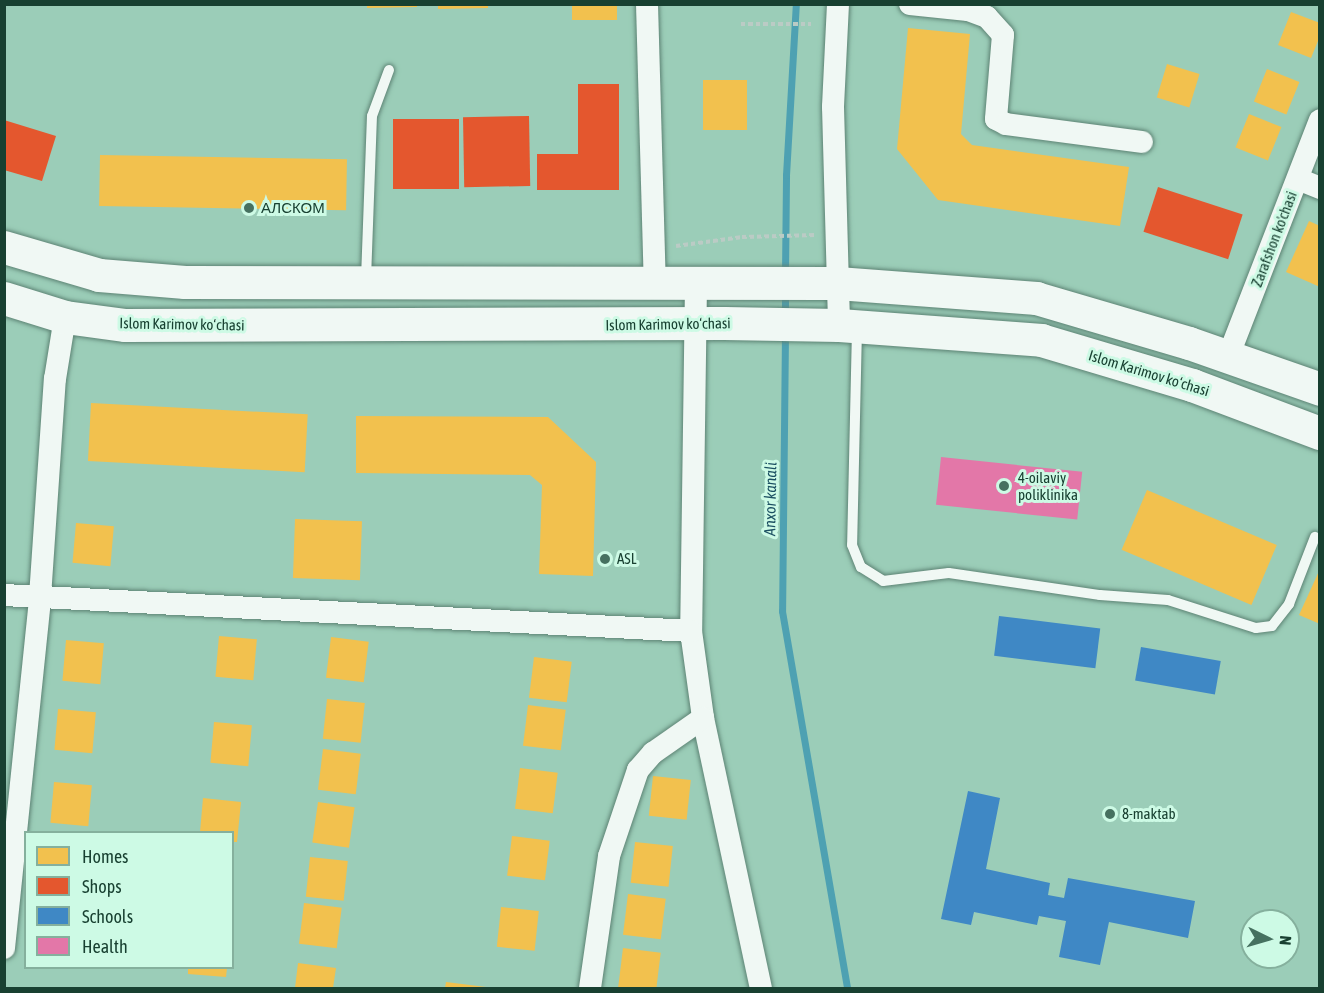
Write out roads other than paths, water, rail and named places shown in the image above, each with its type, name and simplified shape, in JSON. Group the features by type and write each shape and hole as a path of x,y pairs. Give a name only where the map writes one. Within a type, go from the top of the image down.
{"main road":[{"path":"4,247 99,275 185,282 837,283 1036,298 1228,357 1320,389"},
{"name":"Islom Karimov ko‘chasi","path":"4,298 65,317 136,325 709,323 848,325 1041,340 1192,386 1320,433"}],"street":[{"path":"647,4 656,249 655,284"},
{"path":"838,4 833,107 837,283 848,325"},
{"path":"910,4 968,10 987,17 1003,34 996,119 1006,124 1142,142"},
{"name":"Zarafshon ko'chasi","path":"1228,357 1320,120"},
{"path":"1298,178 1320,188"},
{"path":"709,284 709,323 691,631 703,718 761,988"},
{"path":"4,948 40,597 55,379 65,317"},
{"path":"4,595 691,631"},
{"path":"590,988 609,856 638,770 654,753 703,718"}],"lane":[{"path":"366,283 372,116 389,70"},
{"path":"848,325 852,544 861,567 883,581 949,573 1100,595 1168,600 1256,628 1272,626 1289,604 1315,537"}],"waterway":[{"name":"Anxor kanali","path":"785,274 786,175 796,4"},
{"name":"Anxor kanali","path":"785,292 785,316"},
{"name":"Anxor kanali","path":"785,334 782,611 847,988"}],"place":[{"name":"АЛСКОМ","path":"249,208"},
{"name":"4-oilaviy poliklinika","path":"1004,486"},
{"name":"ASL","path":"605,559"},
{"name":"8-maktab","path":"1110,814"}]}
